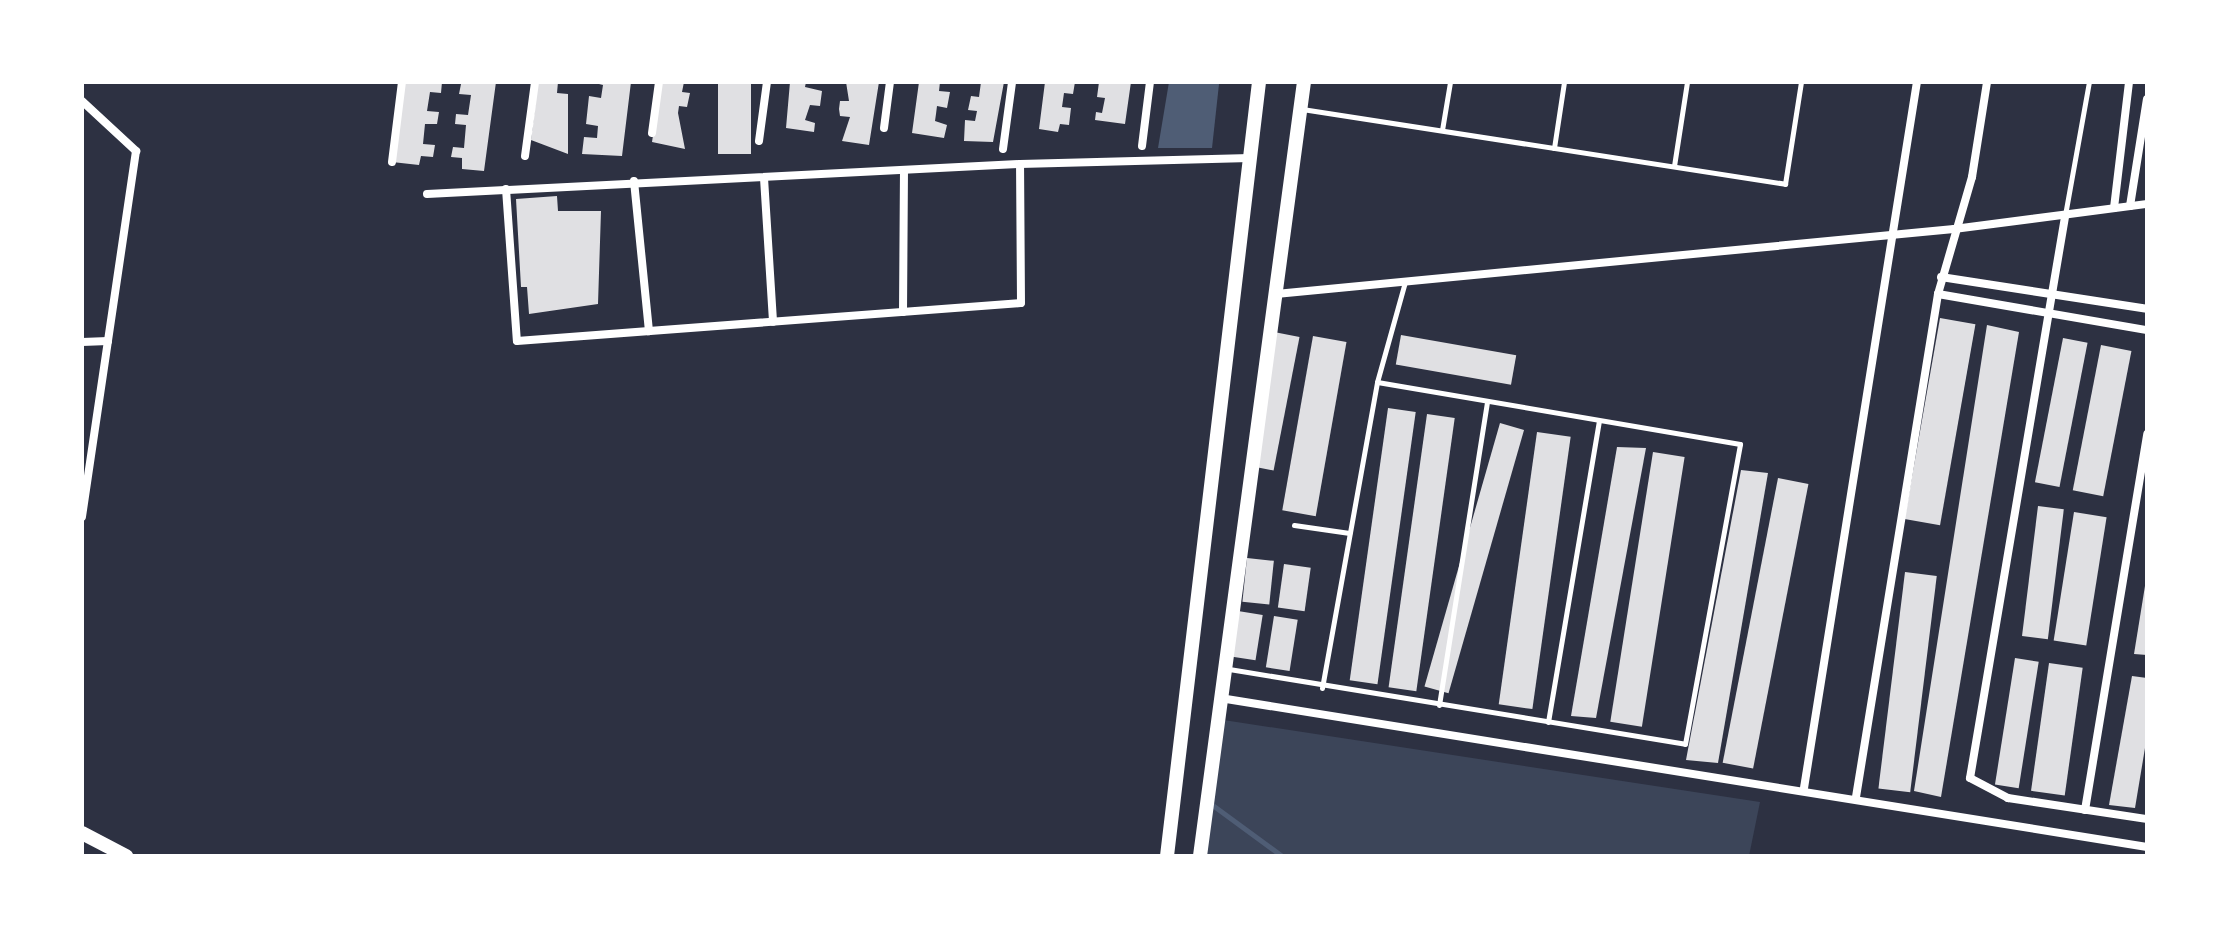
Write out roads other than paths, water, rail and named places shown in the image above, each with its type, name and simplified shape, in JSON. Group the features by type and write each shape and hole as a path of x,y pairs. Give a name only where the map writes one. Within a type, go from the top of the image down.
{"main road":[{"path":"1167,856 1259,82"},
{"path":"1200,856 1304,82"},
{"path":"82,833 126,856"}],"street":[{"path":"392,162 402,82"},
{"path":"525,156 535,82"},
{"path":"652,133 659,82"},
{"path":"759,141 767,82"},
{"path":"884,128 890,82"},
{"path":"1003,149 1012,82"},
{"path":"1142,146 1150,82"},
{"path":"1804,788 1917,82"},
{"path":"1856,797 1941,277 1972,177 1987,82"},
{"path":"2114,208 2129,82"},
{"path":"2130,206 2147,99"},
{"path":"82,101 136,151 82,517"},
{"path":"427,194 634,181 764,178 1020,164 1250,158"},
{"path":"506,189 517,341 1021,303 1020,164"},
{"path":"903,312 904,170"},
{"path":"764,178 773,322"},
{"path":"634,181 649,331"},
{"path":"1275,294 1893,232 1954,229 2147,204"},
{"path":"2065,217 2046,314 1970,778 2008,798 2147,819"},
{"path":"1941,277 2147,309"},
{"path":"1938,294 2147,330"},
{"path":"82,342 108,341"},
{"path":"2085,810 2147,434"},
{"path":"1219,698 1804,788 2147,847"}],"lane":[{"path":"1442,130 1450,82"},
{"path":"1554,148 1564,82"},
{"path":"1674,166 1687,82"},
{"path":"1300,108 1785,184 1801,82"},
{"path":"2065,217 2089,82"},
{"path":"1322,688 1377,382 1405,280"},
{"path":"1223,668 1322,688 1685,744 1740,444 1377,382"},
{"path":"1439,705 1487,402"},
{"path":"1548,722 1599,421"},
{"path":"1294,525 1349,533"}],"waterway":[{"path":"1211,804 1282,856"}]}
